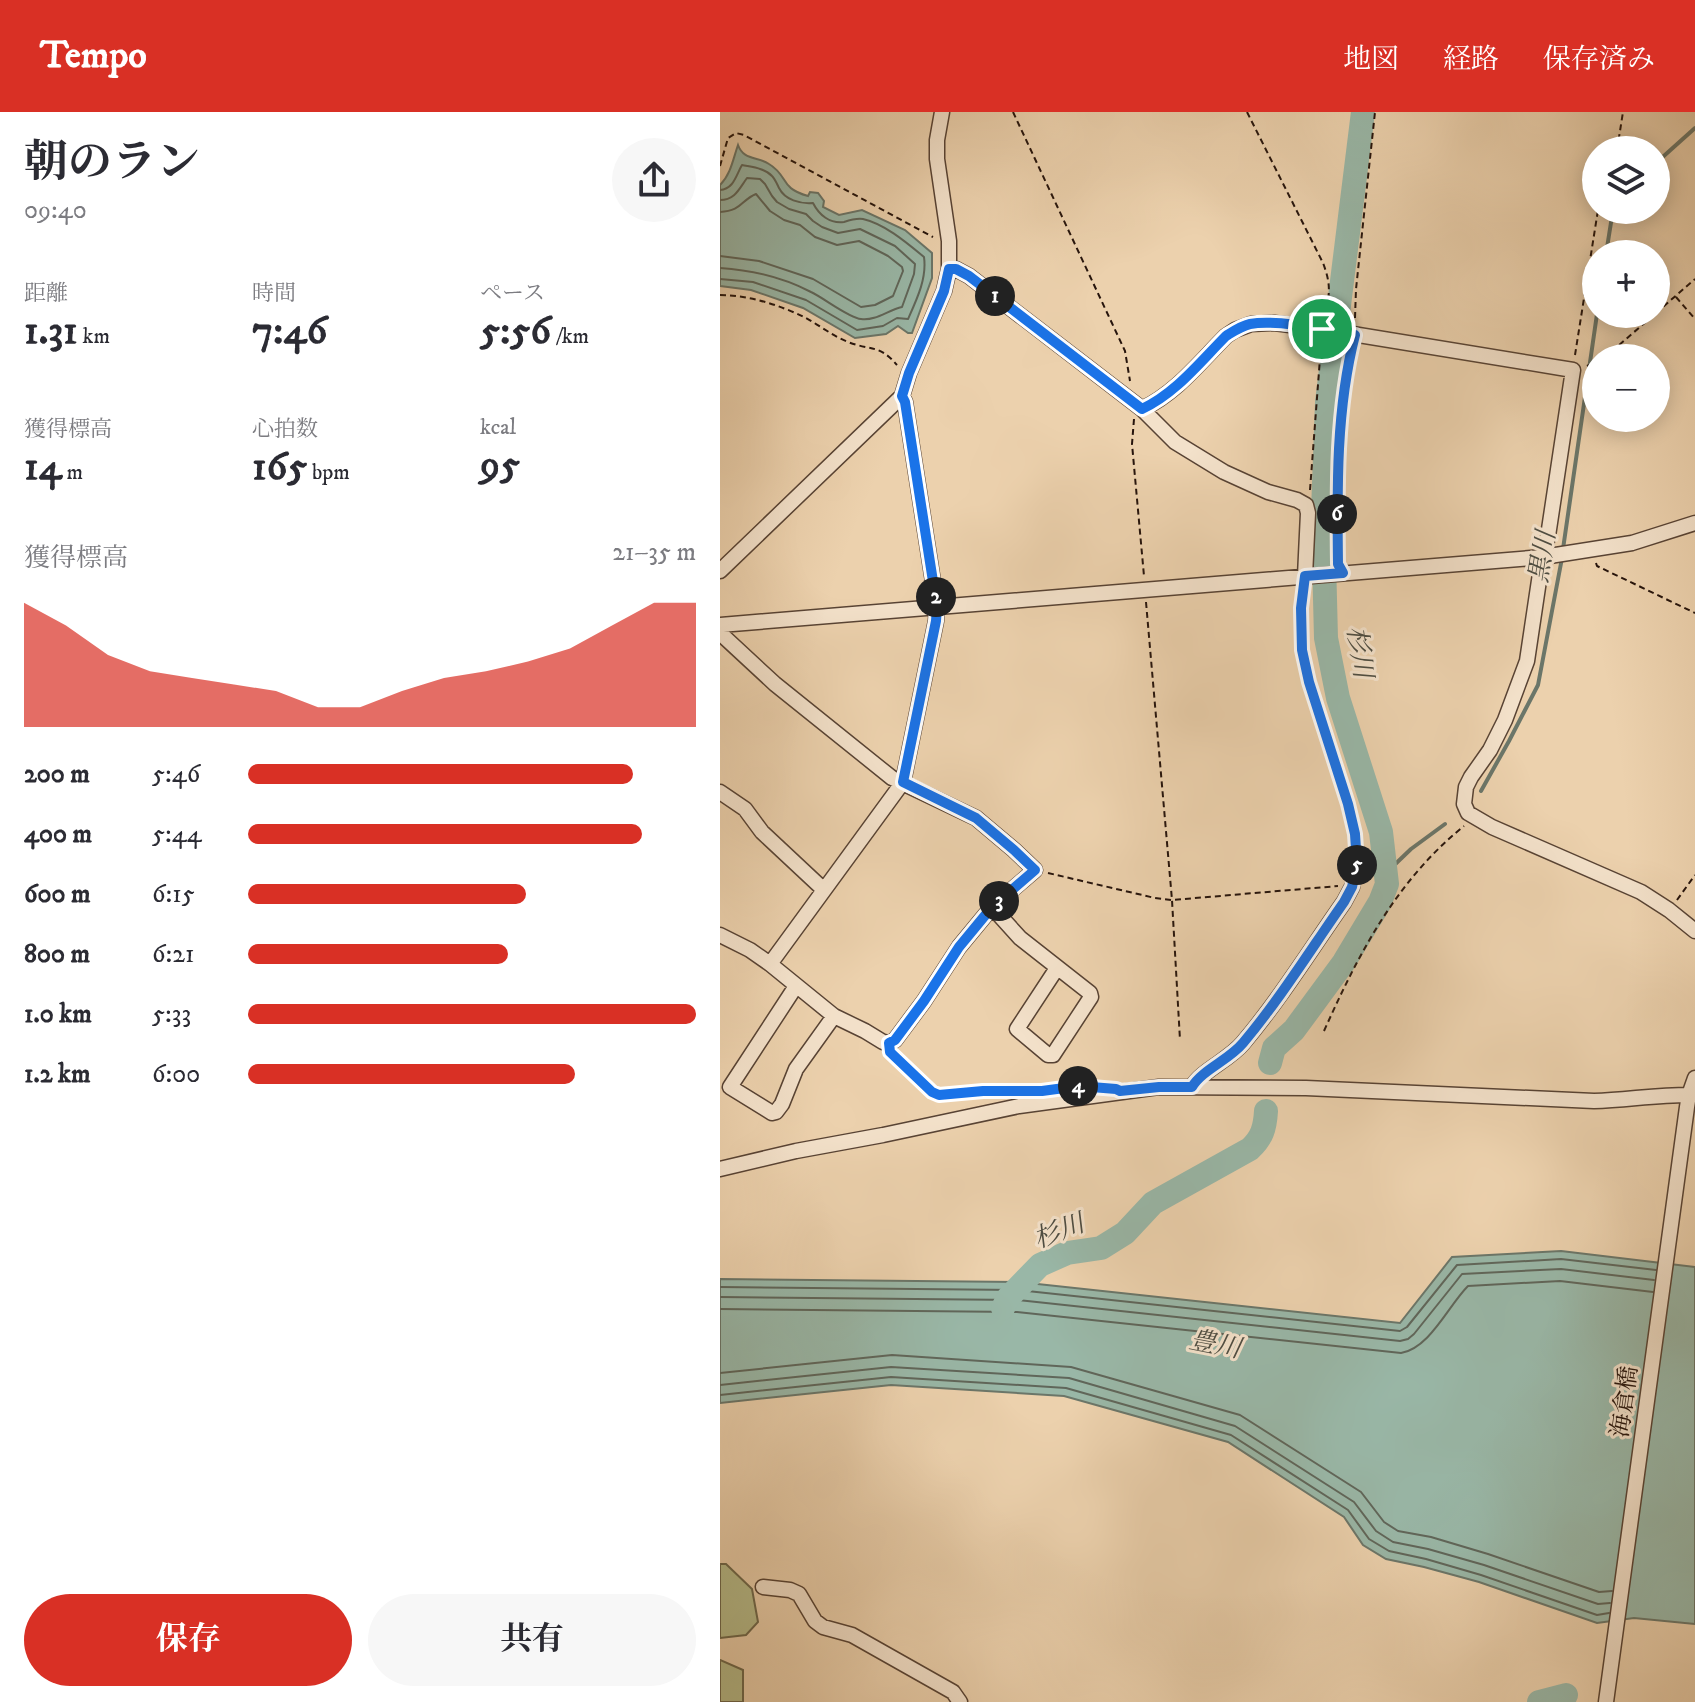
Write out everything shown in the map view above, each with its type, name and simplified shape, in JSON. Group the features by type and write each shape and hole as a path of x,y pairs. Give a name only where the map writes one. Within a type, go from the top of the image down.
{"street":[{"path":"720,571 902,396 944,291 949,269 949,241 937,159 942,112"},
{"path":"949,269 969,276 1142,409 1175,442 1224,472 1306,505 1308,576"},
{"path":"1142,409 1177,386 1226,336 1251,324 1274,323 1577,369 1548,536 1548,556 1519,686 1490,750 1466,787 1464,804 1468,813 1475,818 1561,859 1641,892 1695,931"},
{"path":"770,964 903,782 937,607 902,396"},
{"path":"720,625 1548,556 1632,543 1695,523"},
{"path":"720,631 795,701 892,778 976,818 1035,870 992,907 959,947 895,1040 889,1043 834,1016 770,964 720,935"},
{"path":"720,792 745,809 762,832 824,890"},
{"path":"1192,1087 1198,1078 1241,1046 1352,887"},
{"path":"992,907 1020,938 1090,993 1091,997 1053,1055 1048,1055 1017,1029 1057,968"},
{"path":"796,986 730,1087 772,1113 776,1112 796,1069 834,1016"},
{"name":"海倉橋","path":"1606,1702 1695,1078"},
{"path":"720,1169 1019,1106 1159,1087 1306,1088 1594,1101 1675,1094 1690,1099"},
{"path":"763,1587 799,1594 815,1621 823,1627 852,1635 875,1647 953,1692 960,1702"}],"path":[{"path":"1013,112 1125,351 1132,387 1128,399"},
{"path":"1247,112 1330,280 1310,497 1306,505"},
{"path":"1340,573 1337,502 1342,415 1375,112"},
{"path":"1619,136 1623,112"},
{"path":"720,166 728,138 736,133 744,135 942,241 949,241"},
{"path":"1582,367 1577,369 1596,224"},
{"path":"1670,300 1695,279"},
{"path":"720,295 762,301 803,317 847,342 880,349 909,373"},
{"path":"1675,296 1695,319"},
{"path":"1620,344 1639,328"},
{"path":"1142,409 1134,418 1132,444 1172,900 1180,1040"},
{"path":"1593,550 1597,566 1695,613"},
{"path":"1035,870 1172,900 1352,887 1357,864 1355,834 1302,650 1301,608 1308,576"},
{"path":"1324,1031 1347,979 1387,909 1424,864 1475,818"},
{"path":"1669,910 1695,875"},
{"path":"889,1043 894,1057 939,1095 1027,1091"}],"green space":[{"path":"720,1564 726,1564 752,1589 758,1622 746,1635 720,1638"},
{"path":"720,1660 743,1670 743,1702 720,1702"}],"water":[{"path":"738,145 747,156 775,168 792,189 808,196 810,192 818,193 824,201 823,207 839,215 862,210 905,230 932,253 932,278 912,333 898,326 886,334 855,338 803,308 751,290 720,286 720,185 729,171"},
{"name":"豊川","path":"1561,1251 1695,1267 1695,1624 1634,1618 1597,1623 1479,1582 1386,1559 1363,1545 1344,1517 1228,1442 1064,1396 891,1385 720,1403 720,1279 1019,1282 1400,1323 1452,1257"}],"waterway":[{"name":"杉川","path":"1270,1063 1274,1048 1294,1030 1344,962 1380,902 1387,884 1381,832 1338,698 1326,638 1322,539 1327,402 1363,112"},
{"name":"黒川","path":"1670,150 1695,128"},
{"name":"黒川","path":"1608,240 1611,224"},
{"name":"黒川","path":"1563,549 1595,328"},
{"name":"黒川","path":"1481,791 1538,685 1562,558"},
{"name":"黒川","path":"1387,872 1411,849 1445,824"},
{"name":"杉川","path":"1003,1308 1008,1298 1040,1265 1067,1253 1101,1248 1125,1233 1153,1203 1250,1149 1262,1132 1266,1111"},
{"path":"1539,1702 1566,1695"}],"route":[{"path":"949,269 969,276 1142,409 1177,386 1235,330 1251,324 1274,323 1322,329 1355,335 1348,363 1342,415 1337,502 1338,564 1343,573 1305,576 1301,608 1302,650 1355,834 1357,864 1352,887 1241,1046 1198,1078 1192,1087 1120,1091 1079,1086 1042,1091 939,1095 932,1092 894,1057 889,1043 895,1040 959,947 992,907 1035,870 976,818 903,782 937,607 902,396 944,291 949,269"}]}
